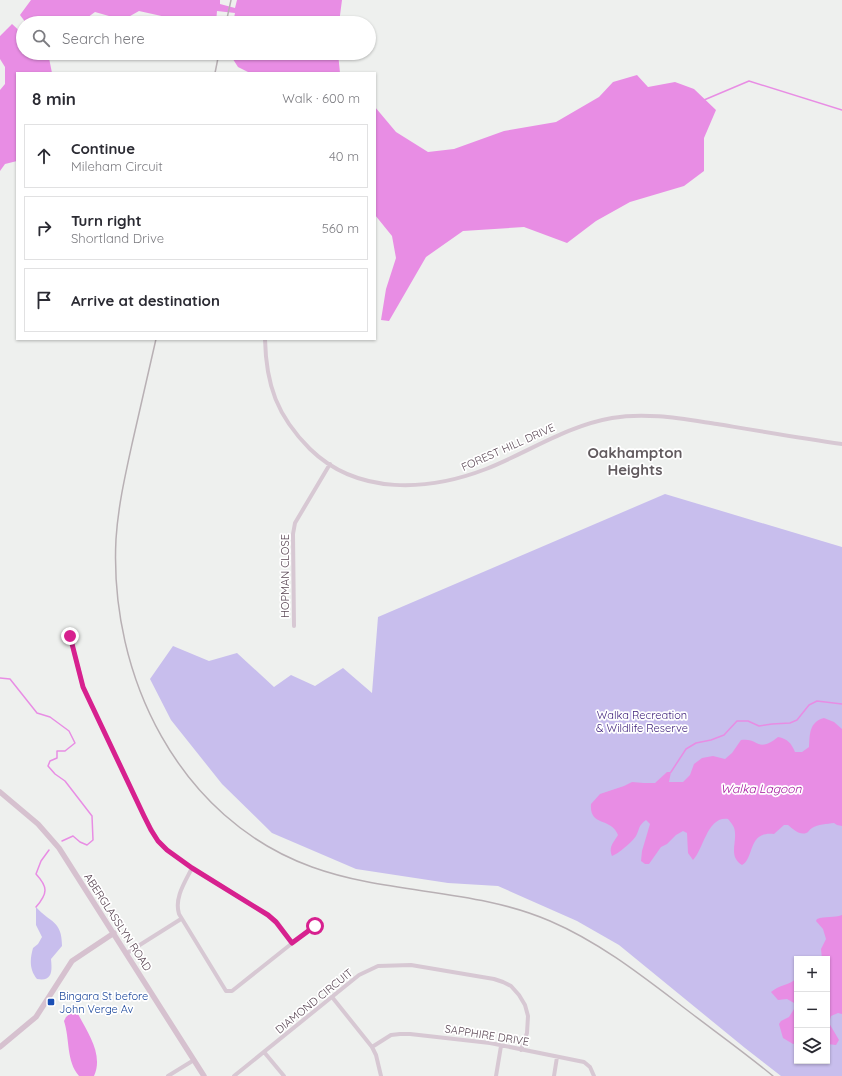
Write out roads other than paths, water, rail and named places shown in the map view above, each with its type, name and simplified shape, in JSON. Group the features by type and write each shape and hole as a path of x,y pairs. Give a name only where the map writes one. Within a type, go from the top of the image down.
{"main road":[{"name":"ABERGLASSLYN ROAD","path":"0,792 38,824 59,848 204,1076"},
{"path":"0,1047 36,1017 72,960 114,933"}],"street":[{"name":"FOREST HILL DRIVE","path":"265,340 266,361 274,397 284,417 301,440 314,453 330,464 354,477 376,483 395,486 423,485 456,479 487,468 555,436 583,425 628,416 660,416 842,444"},
{"name":"HOPMAN CLOSE","path":"294,626 293,534 295,523 330,464"},
{"path":"70,636 83,687 151,830 158,841 167,850 192,868 268,915 276,922 292,943"},
{"path":"192,868 178,899 177,910 181,919 226,991 232,991 315,926"},
{"path":"127,953 181,919"},
{"name":"DIAMOND CIRCUIT","path":"234,1076 359,975 378,966 411,965 494,979 511,986 525,1004 528,1016 527,1033 521,1050"},
{"path":"332,997 372,1047 376,1055 381,1076"},
{"name":"SAPPHIRE DRIVE","path":"372,1047 391,1036 405,1034 467,1040 584,1062 590,1067 594,1076"},
{"path":"496,1076 501,1046"},
{"path":"264,1052 284,1076"},
{"path":"554,1076 557,1057"},
{"path":"168,1076 194,1060"}],"water":[{"path":"31,0 220,0 220,4 235,8 237,0 342,0 340,16 234,16 235,13 217,11 217,16 162,16 139,11 130,16 109,16 95,12 90,16 20,15"},
{"path":"12,24 16,28 16,60 49,60 52,72 16,72 16,161 5,164 0,171 0,90 5,84 5,67 0,59 0,36"},
{"path":"234,60 339,60 340,72 248,72 238,67"},
{"path":"637,75 648,87 675,82 694,89 716,110 704,138 704,171 684,186 630,202 596,221 567,243 524,227 463,231 426,257 389,321 381,320 386,289 396,258 392,236 376,216 376,108 396,132 428,152 454,149 504,131 556,122 599,97 613,82"},
{"name":"Walka Lagoon","path":"824,718 834,722 842,729 842,826 834,823 820,825 811,828 808,832 803,834 797,832 788,825 784,825 774,834 765,834 759,837 755,841 746,862 742,865 738,862 734,855 734,827 728,819 721,819 711,828 693,860 688,853 687,833 683,831 661,847 649,864 645,864 641,861 642,851 650,824 646,820 640,826 636,836 612,856 611,847 618,835 615,829 593,816 591,811 591,804 600,794 632,782 655,783 667,772 671,772 669,782 683,782 690,775 694,764 702,758 713,756 725,759 732,753 741,740 747,740 762,745 771,742 778,737 789,742 795,752 802,752 809,747 810,733 815,722"},
{"path":"842,915 842,1014 838,1013 831,1016 830,1020 830,956 822,956 821,949 826,939 823,929 816,921 820,918"},
{"path":"794,980 794,1003 787,999 778,1000 771,992 777,988"},
{"path":"794,1009 793,1044 783,1038 779,1024 781,1021 789,1017"},
{"path":"72,1012 77,1012 96,1051 97,1068 94,1076 79,1076 72,1064 64,1021"},
{"path":"830,1025 839,1040 836,1045 830,1044"}],"waterway":[{"path":"704,100 749,81 842,110"},
{"path":"0,678 10,679 37,713 50,717 69,731 75,743 65,751 57,751 57,758 50,761 48,766 55,774 65,781 92,816 93,840 87,845 80,842 73,836 62,841"},
{"path":"671,772 686,749 696,743 711,740 724,735 737,721 748,721 759,726 790,723 797,720 809,705 817,701 842,704"},
{"path":"36,907 43,898 45,890 43,883 36,874 41,861 49,850"}],"railway":[{"path":"228,16 231,0"},
{"path":"215,72 218,60"},
{"path":"156,340 129,456 120,503 116,539 117,590 125,641 140,690 162,736 190,778 224,815 265,845 312,867 371,883 462,897 521,910 568,929 603,949 635,971 773,1076"}],"place":[{"name":"Bingara St before John Verge Av","path":"51,1002"}],"district":[{"name":"Oakhampton Heights","path":"635,460"}],"park label":[{"name":"Walka Recreation & Wildlife Reserve","path":"642,721"}]}
